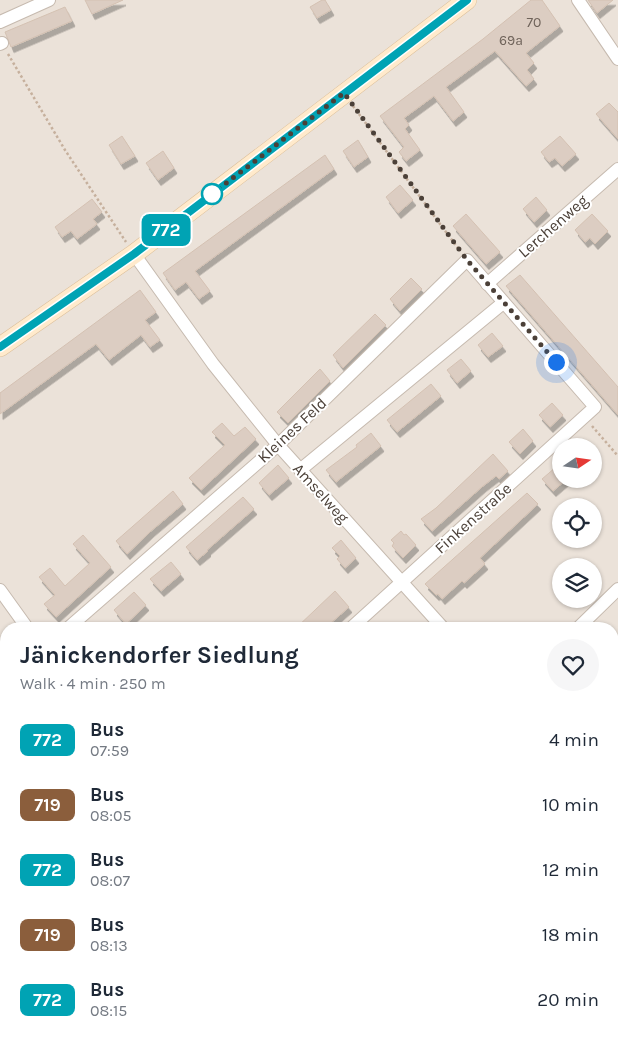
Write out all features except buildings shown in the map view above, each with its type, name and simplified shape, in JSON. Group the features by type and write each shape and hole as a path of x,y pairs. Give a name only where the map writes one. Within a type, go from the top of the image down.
{"main road":[{"path":"0,347 134,254 467,0"}],"street":[{"path":"0,22 49,0"},
{"path":"578,0 618,59"},
{"name":"Lerchenweg","path":"487,284 618,169"},
{"name":"Amselweg","path":"134,254 213,364 278,445 438,622"},
{"path":"300,470 503,303 467,260"},
{"name":"Kleines Feld","path":"75,622 278,445 467,260"},
{"name":"Finkenstraße","path":"358,622 595,407 503,303"},
{"path":"584,622 618,589"},
{"path":"0,590 23,622"}],"path":[{"path":"1,44 65,150 134,254"},
{"path":"344,93 467,260"},
{"path":"584,417 618,456"}],"shaded area":[{"path":"0,0 618,0 618,622 0,622"}],"bus line":[{"name":"772","path":"0,347 134,254 467,0"}],"route":[{"path":"212,194 344,93 467,260 556,362"}]}
